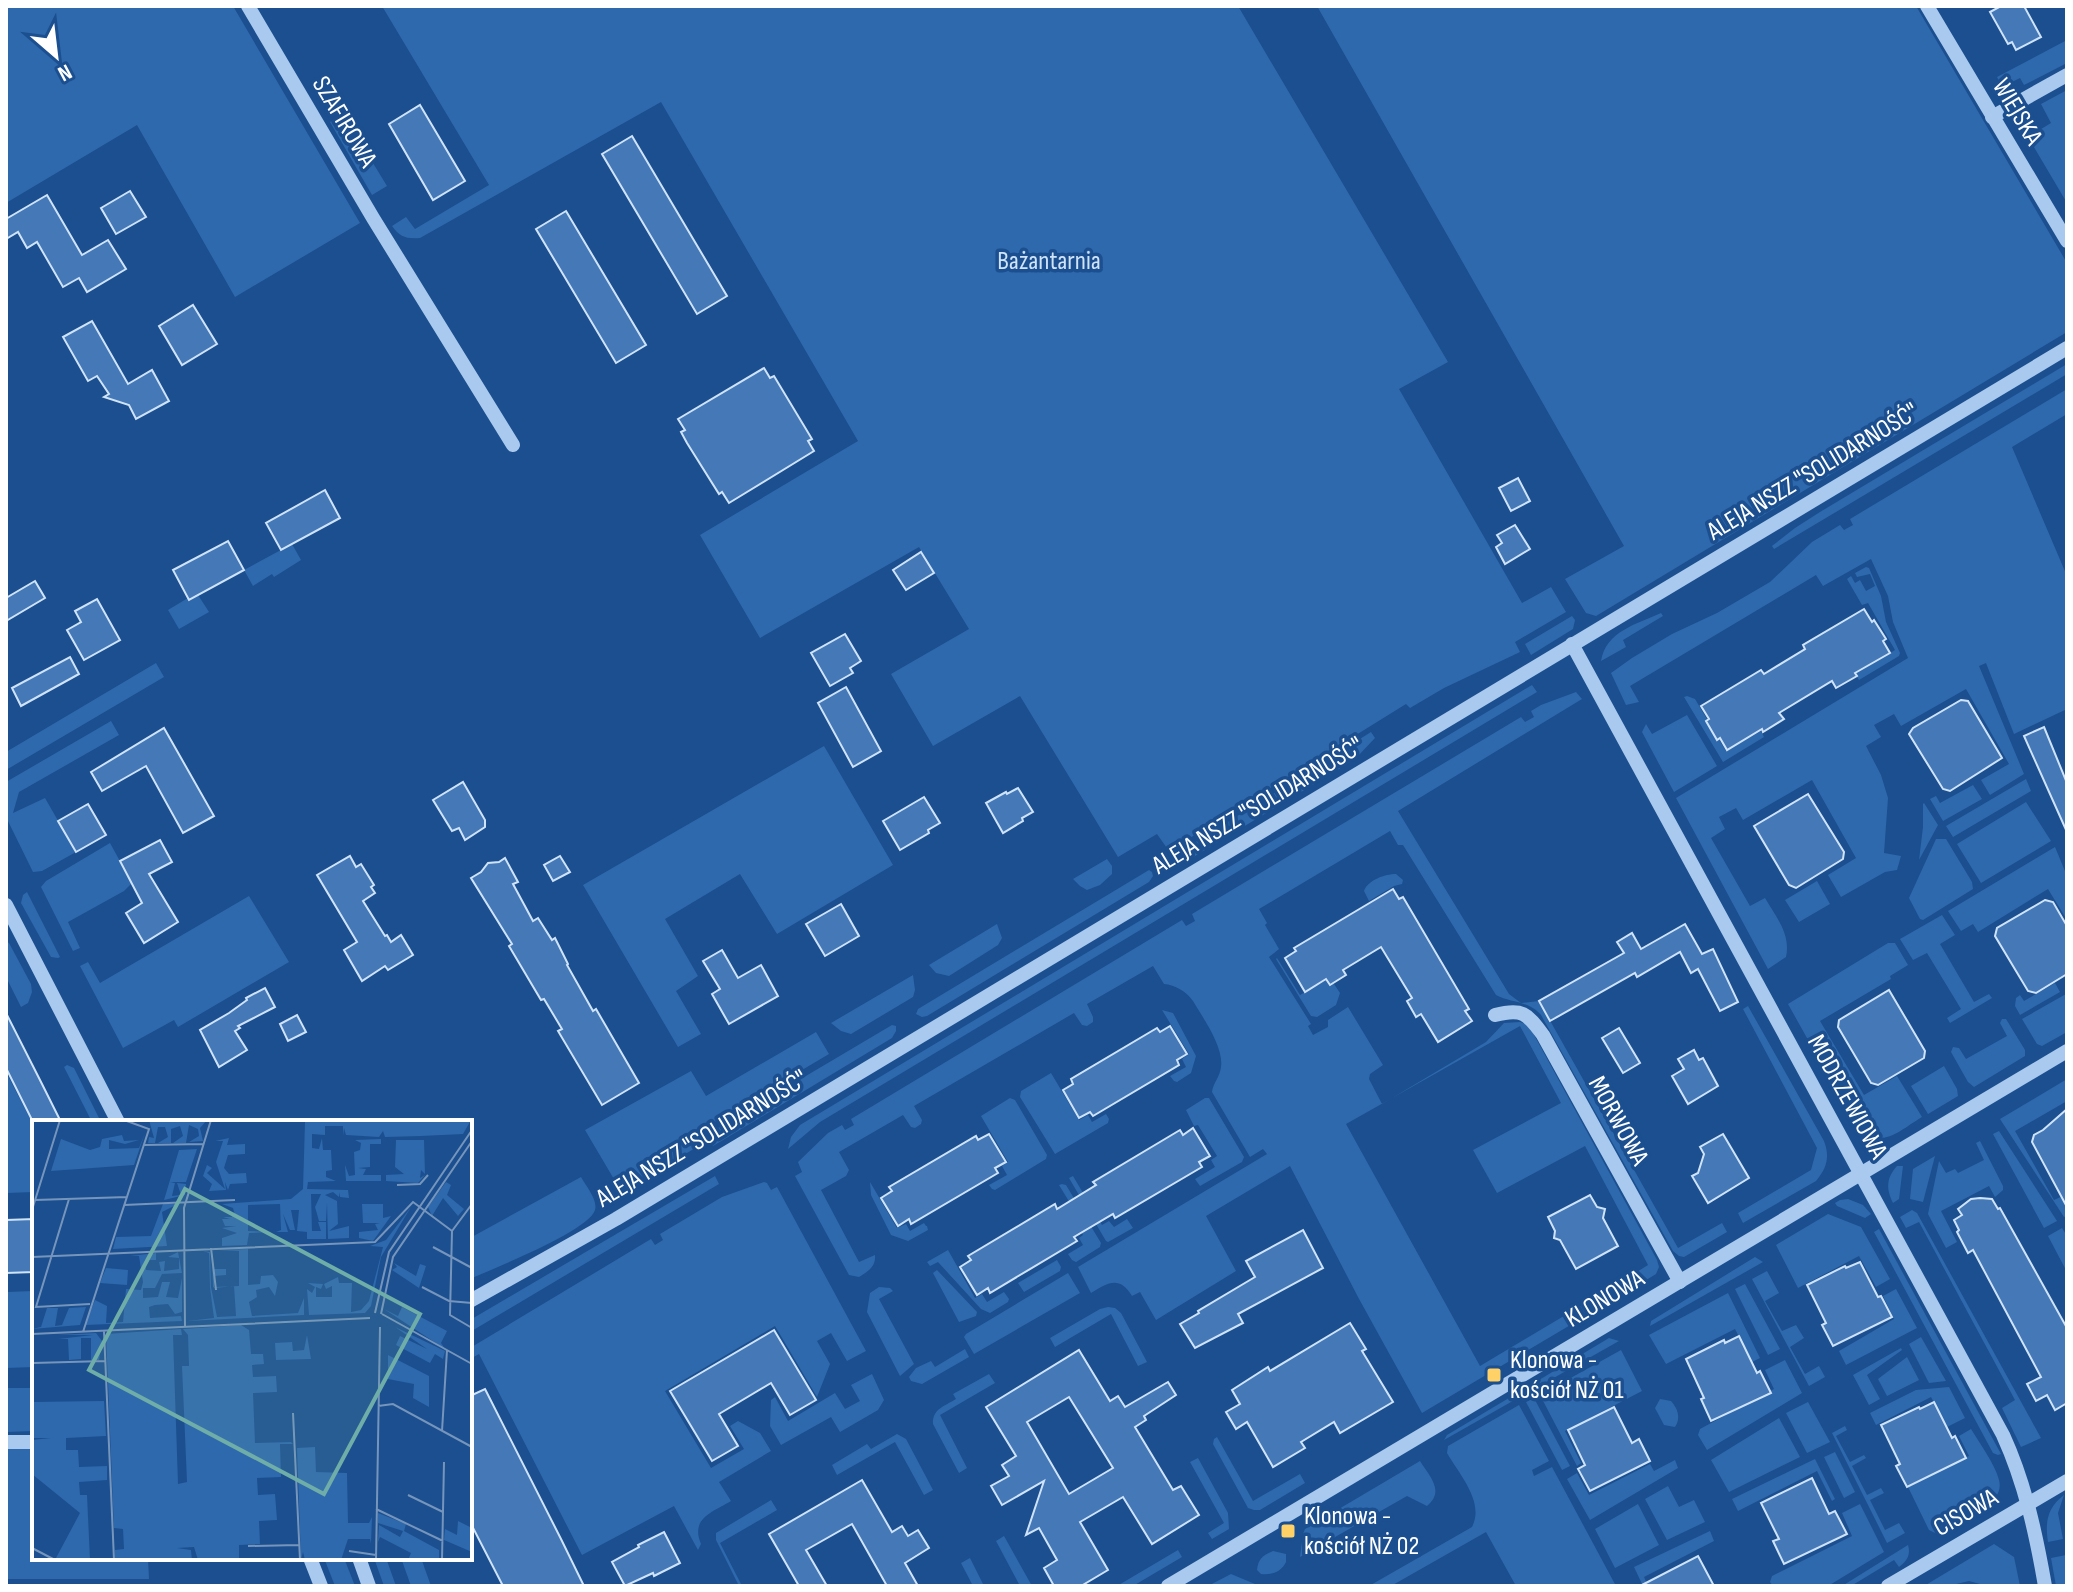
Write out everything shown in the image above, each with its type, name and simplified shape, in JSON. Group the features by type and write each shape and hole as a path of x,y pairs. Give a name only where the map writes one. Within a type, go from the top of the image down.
{"street":[{"name":"SZAFIROWA","path":"248,6 513,445"},
{"name":"WIEJSKA","path":"1927,6 2067,241"},
{"path":"1992,117 2067,75"},
{"name":"ALEJA NSZZ \"SOLIDARNOŚĆ\"","path":"472,1300 616,1219 2067,348"},
{"name":"MODRZEWIOWA","path":"1572,644 2003,1435 2028,1504 2045,1586"},
{"path":"6,905 117,1120"},
{"name":"MORWOWA","path":"1495,1015 1518,1011 1527,1015 1543,1035 1680,1282"},
{"name":"KLONOWA","path":"1168,1586 2067,1051"},
{"path":"6,1442 32,1442"},
{"name":"CISOWA","path":"1888,1586 2067,1481"},
{"path":"311,1560 321,1586"},
{"path":"360,1560 369,1586"}],"green space":[{"path":"6,6 233,6 360,223 235,297 137,125 6,203"},
{"name":"Bażantarnia","path":"382,6 1238,6 1448,362 1399,389 1522,603 1551,587 1566,612 1515,642 1520,652 1410,708 1406,704 1169,851 1157,834 1118,857 1020,696 933,746 891,674 969,629 919,547 760,638 700,535 858,441 661,102 420,238 404,236 392,226 406,217 415,229 489,185"},
{"path":"1317,6 1916,6 2067,263 2067,332 1596,616 1586,613 1565,579 1624,546"},
{"path":"2067,40 2067,63 2024,85 2020,78 2002,87 1997,77"},
{"path":"2067,90 2067,203 2028,137 2051,123 2041,104"},
{"path":"343,114 387,186 372,195 330,122"},
{"path":"2067,364 2067,374 1774,549 1772,546 1820,512"},
{"path":"2067,389 2067,414 2012,447 2067,576 2067,709 2014,734 1986,663 1979,666 2024,774 1990,795 1981,780 2009,764 1966,689 1901,726 1894,714 1874,725 1881,737 1866,746 1881,775 1888,798 1884,853 1901,856 1897,870 1885,872 1841,897 1828,875 1856,858 1812,780 1743,820 1736,808 1719,817 1725,829 1711,838 1750,906 1765,898 1784,933 1786,957 1768,969 1676,798 1908,658 1893,622 1888,596 1871,559 1823,586 1816,575 1630,686 1639,702 1626,705 1611,673 1672,634 1717,613 1770,582 1812,542 1840,525 1844,530 1853,525 1850,519"},
{"path":"292,544 301,560 253,586 244,570"},
{"path":"1869,568 1881,596 1886,622 1900,653 1859,680 1855,674 1895,650 1868,603 1862,605 1847,579 1851,576 1855,583 1860,580 1866,591 1875,586 1870,574 1857,577 1855,573"},
{"path":"198,595 209,612 179,629 168,610"},
{"path":"1661,613 1663,616 1623,640 1626,647 1601,661 1609,642 1616,636"},
{"path":"1572,616 1575,620 1573,629 1531,655 1525,644"},
{"path":"156,663 164,677 6,770 6,752"},
{"path":"1532,685 1537,692 820,1122 788,1149 791,1137 800,1125"},
{"path":"1576,692 1582,699 1398,811 1509,994 1521,1003 1539,1001 1678,1248 1722,1223 1727,1232 1684,1257 1673,1251 1541,1015 1531,1007 1496,995 1403,845 1398,845 1390,831 1259,909 1279,949 1269,957 1311,1024 1308,1026 1313,1035 1328,1027 1328,1020 1348,1007 1383,1065 1370,1074 1369,1079 1382,1104 1346,1124 1480,1366 1616,1285 1621,1295 1422,1413 1290,1166 1206,1216 1236,1271 1156,1320 1140,1292 1132,1296 1122,1285 1113,1283 1091,1293 1078,1267 1267,1154 1263,1149 1250,1157 1212,1092 1221,1059 1216,1042 1193,1001 1176,987 1164,984 1153,966 1087,1004 1093,1022 1087,1026 1082,1025 1074,1013 914,1106 922,1120 915,1128 903,1115 839,1152 849,1170 846,1176 821,1190 859,1262 875,1255 871,1268 859,1277 849,1275 795,1176 802,1172 798,1162 828,1133 842,1125 845,1130 854,1125 851,1119 1182,920 1186,926 1195,921 1192,914 1521,717 1525,722 1534,717 1531,711 1541,705"},
{"path":"1684,697 1695,699 1726,751 1761,731 1764,737 1723,762"},
{"path":"1687,715 1717,766 1674,792 1642,732 1646,724 1652,734"},
{"path":"111,721 119,735 19,792 13,813 45,798 76,852 42,871 33,872 6,817 6,782"},
{"path":"1371,732 1375,738 1357,757 1339,769 1190,859 1175,855"},
{"path":"824,746 893,865 777,934 740,874 665,919 698,976 676,991 701,1034 678,1047 583,885"},
{"path":"2026,779 2031,791 1953,837 1946,826"},
{"path":"1973,785 1982,799 1943,821 1930,799 1936,796 1940,803"},
{"path":"2026,802 2051,841 1981,883 1957,844"},
{"path":"1924,803 1938,825 1919,860 1923,827"},
{"path":"1936,839 1946,839 1972,882 1973,889 1923,920 1909,898"},
{"path":"110,843 132,883 124,891 68,922 80,948 73,951 41,887"},
{"path":"2055,847 2067,876 2067,920 2048,889 1978,932 1973,924 1961,931 1948,911"},
{"path":"1107,859 1112,866 1112,874 1100,885 1087,890 1073,879"},
{"path":"1149,870 1153,876 1149,882 927,1016 916,1014 918,1009"},
{"path":"1396,874 1403,880 1402,884 1369,901 1364,891 1369,884 1382,876"},
{"path":"1817,881 1830,904 1799,922 1785,900"},
{"path":"27,892 58,958 51,957 21,903"},
{"path":"249,896 289,962 178,1027 174,1020 123,1048 80,966 88,962 100,983"},
{"path":"1942,915 1955,935 1940,944 1974,1002 1989,994 1992,998 1950,1023 1947,1018 1961,1009 1927,953 1913,960 1900,939"},
{"path":"997,924 1002,938 998,945 949,976 936,973 929,965"},
{"path":"6,941 31,984 28,1003 21,1007 6,977"},
{"path":"1888,943 1895,943 1908,965 1890,976 1891,979 1820,1021 1864,1095 1897,1076 1922,1117 1892,1135 1878,1138 1860,1133 1788,1004"},
{"path":"1277,958 1300,995 1330,978 1340,993 1336,1005 1317,1017 1311,1016"},
{"path":"913,975 913,997 851,1034 831,1023"},
{"path":"2055,983 2060,992 2020,1015 2015,1006 2016,998 2020,995 2024,1001"},
{"path":"2066,994 2067,1032 2042,1046 2037,1044 2022,1019"},
{"path":"1748,1006 1824,1141 1827,1157 1823,1172 1816,1181 1743,1223 1738,1213 1811,1170 1817,1148 1743,1009"},
{"path":"1162,1010 1173,1013 1196,1056 1191,1073 1177,1082 1170,1076 1186,1067 1182,1059 1189,1054"},
{"path":"2006,1019 2025,1050 2025,1056 1974,1087 1951,1052 1953,1047 1959,1048 1966,1059 2007,1036 2000,1023"},
{"path":"1504,1023 1525,1024 1533,1033 1657,1260 1659,1267 1656,1274 1638,1285 1632,1275 1648,1265 1585,1146 1497,1193 1473,1150 1561,1103 1520,1026 1390,1099 1486,1042"},
{"path":"892,1025 896,1026 896,1031 892,1038 713,1146 706,1135"},
{"path":"816,1032 829,1054 691,1136 697,1147 630,1187 621,1189 618,1186 585,1130 691,1071 706,1096"},
{"path":"1944,1066 1958,1096 1928,1114 1911,1086"},
{"path":"64,1067 74,1068 100,1120 91,1120"},
{"path":"6,1072 32,1122 32,1192 6,1193"},
{"path":"1051,1073 1079,1120 1088,1115 1092,1122 1106,1114 1109,1119 1108,1123 1055,1154 1020,1097 1021,1091"},
{"path":"2067,1079 2067,1101 2015,1131 2054,1200 2067,1194 2067,1216 2064,1217 2000,1119"},
{"path":"1010,1098 1015,1100 1047,1155 1046,1159 995,1190 989,1185 1007,1175 1002,1166 1008,1162 981,1116"},
{"path":"1209,1098 1244,1157 1242,1162 1200,1186 1195,1179 1215,1167 1211,1160 1217,1156 1186,1110"},
{"path":"1999,1131 2057,1221 2044,1228 1993,1134"},
{"path":"1980,1141 2003,1190 1995,1197 1989,1186 1941,1211 1957,1242 1946,1248 1928,1214 1939,1161 1946,1173 1955,1169 1958,1173 1984,1160 1976,1143"},
{"path":"1935,1156 1923,1202 1910,1199 1913,1169"},
{"path":"1897,1166 1903,1166 1899,1199 1893,1203 1888,1184"},
{"path":"715,1176 719,1184 472,1331 472,1319"},
{"path":"1073,1176 1102,1225 1109,1221 1114,1227 1127,1219 1133,1228 1106,1241 1069,1178"},
{"path":"581,1177 595,1202 595,1210 589,1219 576,1228 472,1278 472,1237"},
{"path":"764,1182 771,1190 777,1187 866,1351 847,1361 831,1333 817,1341 830,1364 817,1397 775,1326 665,1391 711,1468 744,1449 730,1426 738,1421 760,1433 771,1451 719,1482 731,1501 701,1522 698,1550 674,1506 582,1555 479,1354 472,1358 472,1347 651,1239 655,1245 663,1240 660,1234 722,1197"},
{"path":"870,1182 897,1228 906,1224 910,1231 924,1223 928,1230 908,1241 891,1235 871,1195"},
{"path":"1059,1185 1066,1185 1101,1243 1100,1247 1076,1262 1068,1254 1083,1245 1079,1238 1083,1235 1080,1230 1084,1226"},
{"path":"1848,1199 1863,1205 1871,1214 1865,1218 1835,1203"},
{"path":"1912,1210 1917,1213 2041,1438 2021,1447 2002,1408 2015,1400 1919,1222 1906,1228 1900,1217"},
{"path":"1828,1214 1861,1227 1890,1279 1876,1287 1859,1256 1798,1288 1776,1245"},
{"path":"2062,1228 2067,1236 2067,1272 2048,1236"},
{"path":"1879,1229 2001,1454 1993,1453 1874,1232"},
{"path":"948,1250 975,1298 982,1294 987,1302 1004,1292 1008,1302 990,1313 981,1309 938,1262 930,1266 927,1262"},
{"path":"1755,1257 1763,1262 1650,1326 1651,1321"},
{"path":"1057,1260 1060,1271 1024,1292 1018,1283"},
{"path":"937,1270 977,1312 976,1316 959,1322 933,1273"},
{"path":"1767,1271 1779,1293 1765,1301 1782,1331 1796,1325 1804,1338 1790,1347 1805,1374 1819,1366 1825,1377 1809,1386 1752,1279"},
{"path":"1068,1273 1080,1293 974,1354 964,1337 966,1334"},
{"path":"1745,1284 1780,1349 1768,1355 1735,1289"},
{"path":"879,1287 893,1291 879,1299 914,1364 900,1376 867,1312 870,1293"},
{"path":"1896,1289 1917,1328 1846,1365 1839,1351 1894,1319 1883,1296"},
{"path":"32,1291 32,1367 6,1368 6,1292"},
{"path":"1728,1293 1760,1358 1752,1362 1735,1329 1666,1364 1649,1335"},
{"path":"1108,1307 1121,1313 1147,1362 1138,1366 1111,1314 1055,1347 1050,1338"},
{"path":"1921,1337 1946,1381 1929,1383 1909,1344"},
{"path":"1609,1338 1619,1341 1444,1440 1447,1435"},
{"path":"1901,1348 1867,1375 1880,1399 1869,1405 1853,1375"},
{"path":"965,1349 969,1357 922,1384 911,1381 909,1377 916,1368 931,1361 935,1367"},
{"path":"1621,1350 1642,1391 1565,1431 1581,1463 1577,1466 1540,1395"},
{"path":"1907,1357 1919,1380 1887,1396 1878,1379"},
{"path":"1785,1360 1802,1393 1707,1450 1698,1435 1700,1429 1774,1389 1765,1370"},
{"path":"872,1374 884,1400 878,1410 840,1432 831,1417 781,1445 770,1426 771,1400 775,1397 788,1421 835,1393 845,1409 860,1401 851,1385"},
{"path":"989,1374 995,1383 940,1415 967,1468 959,1473 933,1419 940,1408 956,1399 953,1394"},
{"path":"1949,1387 1965,1418 1947,1427 1931,1397 1876,1425 1870,1413 1916,1390"},
{"path":"6,1388 32,1388 32,1431 6,1432"},
{"path":"1534,1398 1570,1466 1562,1470 1526,1402"},
{"path":"1660,1399 1671,1401 1675,1407 1678,1417 1675,1427 1664,1425 1655,1408"},
{"path":"1808,1402 1830,1442 1807,1453 1786,1413"},
{"path":"1519,1405 1549,1461 1532,1470 1534,1476 1552,1467 1616,1586 1516,1586 1486,1532 1391,1586 1369,1586 1472,1527 1475,1518 1473,1498 1447,1453 1448,1446"},
{"path":"1779,1418 1800,1457 1729,1492 1711,1460"},
{"path":"1845,1426 1847,1430 1836,1436 1850,1462 1864,1455 1866,1458 1852,1466 1867,1495 1881,1488 1884,1493 1870,1500 1885,1530 1899,1523 1905,1533 1887,1543 1832,1433"},
{"path":"1971,1429 1994,1467 1999,1489 1996,1497 1980,1512 1937,1534 1929,1530 1908,1487 1969,1456 1959,1436"},
{"path":"897,1434 906,1439 933,1490 924,1495 895,1442 837,1475 832,1465 867,1444 871,1449"},
{"path":"1217,1437 1253,1501 1300,1474 1305,1483 1260,1510 1248,1508 1213,1444"},
{"path":"6,1448 32,1448 32,1560 148,1560 149,1579 6,1579"},
{"path":"1835,1452 1855,1492 1844,1498 1824,1457"},
{"path":"1198,1458 1228,1513 1229,1529 1212,1539 1208,1533 1224,1523 1190,1462"},
{"path":"1815,1459 1835,1499 1832,1501 1817,1471 1738,1511 1732,1499"},
{"path":"1675,1460 1678,1468 1590,1520 1567,1479 1577,1473 1589,1495 1650,1464 1654,1471"},
{"path":"1420,1461 1435,1489 1435,1495 1427,1506 1407,1496 1300,1557 1305,1529"},
{"path":"1668,1486 1679,1507 1694,1500 1705,1522 1667,1540 1645,1499"},
{"path":"2064,1495 2058,1513 2063,1539 2048,1542 2048,1516"},
{"path":"771,1500 777,1510 720,1543 742,1586 739,1586 716,1540 716,1533"},
{"path":"1638,1504 1659,1545 1615,1568 1595,1529"},
{"path":"1860,1504 1884,1552 1828,1586 1773,1586 1770,1582 1772,1576 1852,1536 1842,1513"},
{"path":"1710,1531 1714,1541 1644,1577 1648,1586 1643,1586 1634,1567"},
{"path":"1004,1536 1032,1586 1020,1586 996,1541"},
{"path":"1994,1544 2014,1557 2020,1586 1987,1586 1969,1581 1948,1586 1924,1586"},
{"path":"1908,1545 1908,1558 1899,1567 1894,1560 1851,1586 1842,1586"},
{"path":"1178,1550 1182,1557 1133,1586 1117,1586"},
{"path":"1273,1551 1286,1554 1286,1562 1276,1572 1261,1574 1257,1570 1260,1560"},
{"path":"2066,1555 2067,1586 2056,1586 2051,1558"},
{"path":"970,1558 984,1586 973,1586 961,1563"},
{"path":"325,1560 345,1560 355,1586 335,1586"},
{"path":"375,1560 387,1560 396,1586 384,1586"},
{"path":"402,1560 422,1560 431,1586 411,1586"},
{"path":"1231,1574 1255,1584 1208,1586"}],"building":[{"path":"2001,6 2024,6 2041,37 2016,50 2012,42 2008,44 1990,12"},
{"path":"420,105 465,181 433,200 389,124"},
{"path":"632,136 727,296 697,314 602,154"},
{"path":"130,191 146,217 116,234 101,208"},
{"path":"47,195 82,255 108,240 126,269 87,292 79,278 63,287 37,242 27,248 18,232 6,239 6,219"},
{"path":"566,211 646,345 616,363 536,229"},
{"path":"193,305 217,344 182,365 159,326"},
{"path":"92,321 128,384 152,370 169,401 136,419 129,405 104,397 109,394 97,376 88,381 63,337"},
{"path":"764,368 770,378 774,376 812,439 808,441 814,451 729,503 722,492 719,494 687,443 681,432 685,430 678,419"},
{"path":"1518,478 1530,501 1511,511 1499,488"},
{"path":"325,490 340,518 281,550 266,523"},
{"path":"1515,525 1530,549 1505,564 1496,547 1502,543 1497,535"},
{"path":"228,541 244,570 189,600 173,570"},
{"path":"921,552 934,573 906,590 893,570"},
{"path":"35,581 45,598 6,621 6,598"},
{"path":"97,599 120,640 84,660 67,630 81,622 75,611"},
{"path":"1864,609 1886,639 1883,641 1890,653 1836,688 1832,681 1779,713 1784,719 1763,732 1762,729 1727,750 1720,738 1717,740 1701,706 1761,670 1764,674 1805,649 1803,645"},
{"path":"845,634 861,661 850,668 853,673 830,686 811,653"},
{"path":"70,657 79,674 21,706 12,688"},
{"path":"846,687 881,751 853,767 818,703"},
{"path":"1961,700 1968,701 2002,758 1950,791 1943,789 1909,734 1913,728"},
{"path":"2044,727 2067,783 2067,832 2024,736"},
{"path":"164,728 214,816 183,833 146,766 102,791 91,772"},
{"path":"463,782 485,820 485,827 465,840 459,828 452,831 433,800"},
{"path":"1018,788 1033,812 1003,833 986,803"},
{"path":"1808,794 1844,852 1843,859 1796,888 1789,885 1754,826"},
{"path":"924,797 940,823 900,850 883,821"},
{"path":"88,804 106,835 76,852 58,821"},
{"path":"160,840 172,862 149,874 178,922 144,943 126,913 142,903 120,861"},
{"path":"350,856 356,867 361,864 374,885 371,887 375,893 363,901 385,936 391,942 401,935 413,955 388,970 385,966 362,981 344,950 357,942 317,875"},
{"path":"560,856 570,872 553,881 544,865"},
{"path":"505,858 518,882 513,884 533,921 538,918 552,940 555,938 593,1011 596,1009 639,1083 602,1105 558,1031 562,1029 544,999 541,1000 509,946 512,944 471,878 488,863"},
{"path":"1393,889 1399,899 1403,897 1469,1009 1465,1011 1472,1021 1438,1042 1421,1014 1416,1017 1407,1001 1412,998 1381,947 1343,970 1346,975 1330,985 1326,979 1305,992 1285,958 1296,951 1294,948"},
{"path":"2045,900 2053,902 2067,926 2067,974 2036,993 2028,991 1995,936 1997,928"},
{"path":"841,904 859,936 825,956 806,924"},
{"path":"1685,924 1702,954 1713,949 1738,1002 1720,1011 1698,969 1691,973 1680,952 1637,977 1635,973 1550,1021 1539,1001 1624,953 1617,942 1632,933 1641,949"},
{"path":"722,950 738,978 761,965 778,996 729,1024 712,994 720,989 703,961"},
{"path":"265,988 275,1007 238,1026 240,1028 235,1031 247,1050 219,1067 200,1030"},
{"path":"1889,990 1925,1051 1924,1058 1878,1085 1871,1083 1838,1027 1839,1020"},
{"path":"6,1013 60,1120 32,1120 6,1068"},
{"path":"297,1015 306,1032 288,1041 280,1024"},
{"path":"1170,1026 1187,1054 1177,1060 1179,1065 1093,1116 1090,1112 1079,1118 1063,1090 1073,1084 1071,1079 1157,1028 1160,1032"},
{"path":"1619,1028 1640,1063 1623,1073 1602,1038"},
{"path":"1694,1050 1699,1060 1703,1058 1718,1086 1688,1104 1672,1076 1684,1069 1678,1059"},
{"path":"2067,1109 2067,1207 2032,1142 2034,1135"},
{"path":"1193,1128 1210,1156 1199,1162 1202,1167 1115,1218 1113,1214 1074,1237 1077,1241 990,1293 988,1288 977,1295 960,1267 971,1260 968,1256 1055,1204 1057,1209 1096,1185 1093,1182 1180,1130 1183,1135"},
{"path":"989,1134 1006,1162 995,1168 998,1173 911,1224 909,1219 898,1226 881,1198 892,1191 889,1187 976,1136 978,1140"},
{"path":"1723,1134 1749,1178 1708,1203 1692,1176 1698,1173 1704,1154 1700,1147"},
{"path":"1590,1195 1597,1207 1605,1209 1603,1218 1618,1246 1576,1269 1560,1240 1554,1238 1555,1231 1548,1217"},
{"path":"1971,1199 1992,1199 2000,1208 2067,1328 2067,1403 2055,1410 2047,1395 2036,1401 2027,1384 2041,1377 1973,1250 1968,1253 1957,1232 1959,1230 1954,1220 1962,1215 1958,1209"},
{"path":"32,1219 32,1272 6,1273 6,1220"},
{"path":"1303,1230 1323,1268 1238,1314 1243,1323 1195,1348 1180,1324 1255,1277 1246,1261"},
{"path":"1860,1262 1892,1317 1833,1346 1822,1325 1826,1323 1807,1285"},
{"path":"1350,1323 1366,1349 1362,1351 1393,1402 1340,1433 1334,1422 1301,1442 1305,1448 1273,1467 1247,1422 1236,1429 1226,1412 1240,1404 1232,1390"},
{"path":"774,1330 816,1400 790,1415 771,1383 719,1414 738,1446 712,1461 670,1391"},
{"path":"1739,1336 1757,1373 1760,1371 1771,1393 1711,1421 1686,1359"},
{"path":"1079,1350 1110,1401 1118,1396 1125,1407 1168,1382 1176,1395 1144,1416 1146,1420 1135,1427 1173,1490 1181,1486 1199,1515 1152,1544 1123,1497 1080,1522 1108,1570 1081,1586 1054,1586 1044,1568 1057,1560 1039,1528 1026,1535 1044,1481 1002,1505 991,1486 1009,1476 1002,1465 1016,1456 986,1407","holes":["1069,1397 1113,1468 1069,1494 1027,1422"]},
{"path":"485,1389 584,1586 503,1586 472,1526 472,1395"},
{"path":"1934,1402 1966,1458 1907,1487 1896,1466 1900,1464 1881,1425"},
{"path":"1614,1407 1632,1443 1639,1439 1650,1461 1590,1491 1578,1469 1585,1465 1568,1430"},
{"path":"1812,1478 1829,1514 1835,1511 1847,1534 1784,1564 1773,1541 1779,1539 1761,1503"},
{"path":"862,1480 892,1532 902,1526 908,1536 918,1530 929,1548 905,1563 918,1586 887,1586 852,1524 806,1550 827,1586 799,1586 769,1534"},
{"path":"664,1532 680,1563 625,1586 612,1562"},
{"path":"1698,1556 1714,1586 1640,1586"}],"place":[{"name":"Klonowa - kościół NŻ 01","path":"1494,1375"},
{"name":"Klonowa - kościół NŻ 02","path":"1288,1531"}]}
